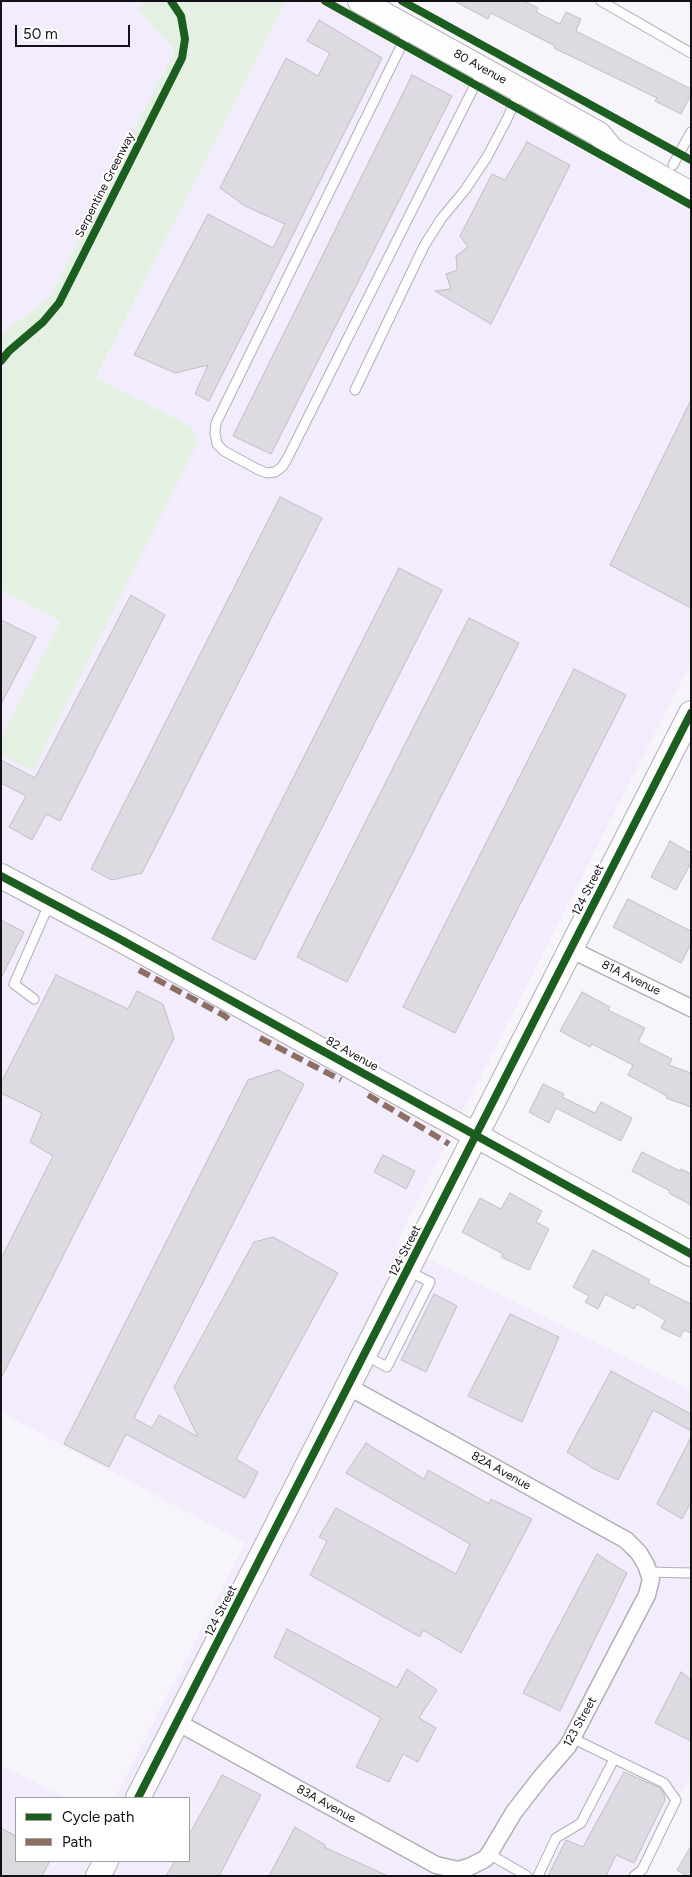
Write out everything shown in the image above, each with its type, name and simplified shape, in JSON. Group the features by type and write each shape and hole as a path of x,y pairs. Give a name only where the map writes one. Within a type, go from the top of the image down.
{"street":[{"name":"80 Avenue","path":"360,1 384,7 410,28 599,134 621,138 682,170"},
{"name":"80 Avenue","path":"599,134 612,150 691,194"},
{"name":"124 Street","path":"139,1797 689,719"},
{"name":"82 Avenue","path":"1,876 691,1254"},
{"name":"81A Avenue","path":"570,949 691,1008"},
{"name":"82A Avenue","path":"348,1387 626,1540 638,1553 647,1568"},
{"name":"123 Street","path":"484,1859 514,1812 572,1738 647,1595 650,1580 647,1568"},
{"name":"83A Avenue","path":"177,1722 436,1865 458,1870 484,1859"},
{"path":"98,1876 105,1862"}],"lane":[{"path":"601,1 691,53"},
{"path":"410,28 222,407 216,423 215,433 217,444 224,451 267,473 274,472 282,467 483,69"},
{"path":"355,390 424,246 441,219 465,190 487,157 508,119 520,90"},
{"path":"682,170 691,132"},
{"path":"34,999 14,984 50,902"},
{"path":"647,1568 691,1573"},
{"path":"572,1738 664,1784 676,1800 642,1870 634,1876"},
{"path":"538,1876 556,1838 581,1824 614,1759"},
{"path":"484,1859 527,1876"}],"shaded area":[{"path":"1,1 144,1 138,10 176,50 49,298 1,334"},
{"path":"286,1 315,1 691,212 691,662 396,1243 691,1390 691,1774 639,1876 1,1876 1,1765 63,1797 15,1797 15,1862 190,1862 190,1797 116,1797 245,1543 1,1412 1,755 33,771 193,428 96,379"},
{"path":"1,591 60,620 1,738"}],"green space":[{"path":"144,1 286,1 96,378 193,428 198,442 33,772 1,755 1,738 60,621 1,591 1,334 49,298 175,50 138,10"}],"building":[{"path":"454,1 524,1 538,8 536,12 560,24 566,12 581,19 576,31 691,89 691,95 681,114 655,101 657,98 554,48 555,46 491,13 488,19"},
{"path":"319,20 382,58 209,401 195,394 208,365 175,373 134,355 208,214 273,248 285,224 245,206 220,188 286,58 318,76 330,53 307,41"},
{"path":"412,75 452,96 271,454 233,436"},
{"path":"527,142 570,165 491,324 435,291 451,289 446,274 457,270 456,256 468,247 460,236 492,174 505,180"},
{"path":"691,400 691,608 610,565"},
{"path":"280,497 322,518 142,873 112,880 91,869"},
{"path":"399,568 442,590 255,960 212,939"},
{"path":"131,595 165,615 60,821 46,814 32,840 9,827 26,796 1,783 1,760 35,778"},
{"path":"469,618 519,643 347,982 297,957"},
{"path":"1,620 36,637 1,704"},
{"path":"574,669 626,695 455,1033 403,1007"},
{"path":"670,841 691,853 691,863 676,890 651,877"},
{"path":"628,899 691,931 691,944 681,963 613,927"},
{"path":"1,920 24,932 1,978"},
{"path":"56,975 128,1009 137,991 163,1004 174,1038 1,1378 1,1259 53,1156 30,1142 42,1113 1,1093 1,1083"},
{"path":"582,992 610,1007 608,1010 645,1028 638,1042 672,1059 669,1065 691,1073 691,1107 666,1098 667,1096 628,1075 633,1065 592,1044 590,1047 560,1031"},
{"path":"278,1070 304,1084 134,1418 152,1428 159,1415 198,1437 174,1387 254,1242 273,1237 338,1273 236,1459 258,1472 245,1498 126,1434 109,1467 64,1444 248,1080"},
{"path":"543,1084 564,1094 562,1097 595,1113 601,1102 632,1118 621,1141 556,1108 549,1123 529,1112"},
{"path":"642,1152 680,1171 681,1169 691,1174 691,1205 669,1193 670,1191 632,1171"},
{"path":"383,1155 415,1171 406,1189 374,1172"},
{"path":"510,1193 542,1211 536,1222 549,1229 529,1270 501,1257 503,1254 462,1232 480,1198 501,1209"},
{"path":"593,1250 650,1280 648,1283 691,1304 691,1333 684,1330 680,1337 661,1328 665,1320 637,1304 634,1309 605,1294 598,1309 585,1302 589,1296 573,1287"},
{"path":"434,1294 457,1306 426,1372 401,1360"},
{"path":"510,1314 559,1337 522,1422 468,1396"},
{"path":"611,1371 691,1414 691,1431 653,1410 618,1480 594,1469 567,1452"},
{"path":"691,1437 691,1502 682,1519 657,1504"},
{"path":"366,1443 424,1479 428,1470 489,1504 491,1499 532,1519 461,1653 423,1630 420,1637 310,1575 327,1541 319,1537 336,1508 456,1574 470,1544 346,1473"},
{"path":"597,1554 627,1573 560,1711 523,1693"},
{"path":"287,1629 397,1688 407,1669 437,1690 419,1718 436,1728 418,1762 403,1754 389,1782 356,1767 381,1718 274,1657"},
{"path":"681,1672 691,1680 691,1741 655,1723"},
{"path":"624,1772 660,1788 665,1800 634,1863 616,1855 606,1876 548,1876 566,1840 583,1847"},
{"path":"222,1775 261,1795 219,1876 166,1876 174,1862 190,1862 190,1833"},
{"path":"295,1827 325,1845 324,1847 388,1876 269,1876"},
{"path":"1,1828 15,1835 15,1862 49,1862 42,1876 1,1876"},
{"path":"691,1846 691,1876 687,1876 677,1870"}],"marked path":[{"path":"139,970 225,1016 233,1023"},
{"path":"260,1038 341,1080"},
{"path":"368,1095 449,1144"}],"cycle path":[{"name":"Serpentine Greenway","path":"1,361 9,351 43,322 59,303 182,58 185,39 181,16 171,1"},
{"path":"325,1 691,205"},
{"path":"402,1 691,160"},
{"path":"139,1797 691,713"},
{"path":"1,876 116,937 691,1254"}]}
